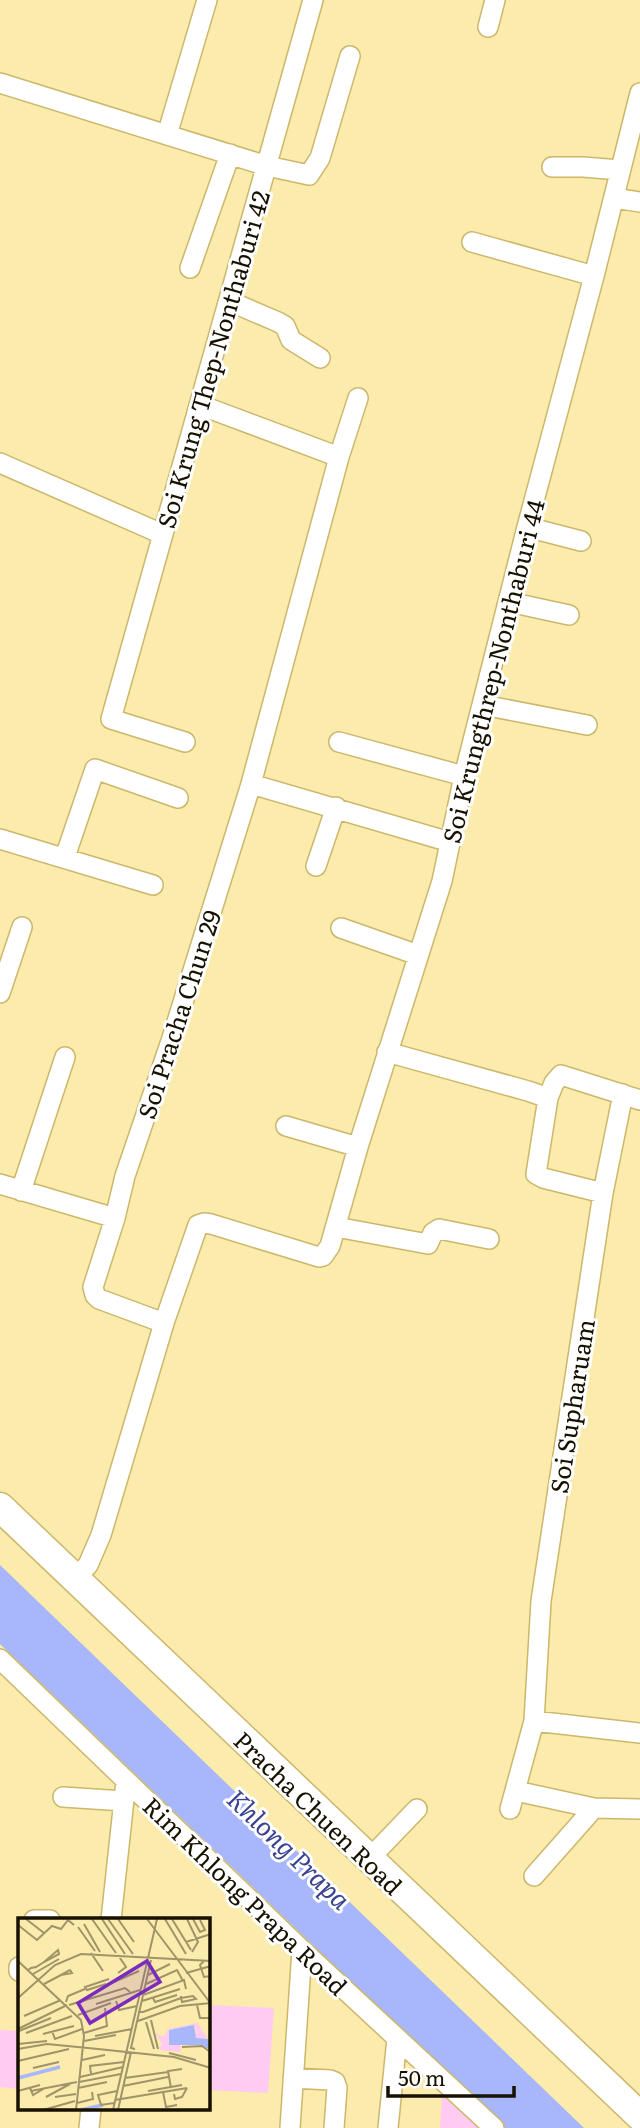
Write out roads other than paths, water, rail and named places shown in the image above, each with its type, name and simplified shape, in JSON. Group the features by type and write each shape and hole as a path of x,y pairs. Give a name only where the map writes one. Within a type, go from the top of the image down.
{"main road":[{"name":"Pracha Chuen Road","path":"0,1507 640,2116"}],"street":[{"path":"167,135 207,0"},
{"name":"Soi Krung Thep-Nonthaburi 42","path":"185,742 110,719 313,0"},
{"path":"488,27 495,0"},
{"path":"0,83 267,166 309,175 320,158 350,56"},
{"name":"Soi Krungthrep-Nonthaburi 44","path":"164,1323 198,1225 211,1224 319,1257 323,1256 330,1246 387,1052 442,881 464,776 640,93"},
{"path":"190,268 230,154"},
{"path":"552,167 620,170"},
{"path":"614,198 640,202"},
{"path":"472,242 594,276"},
{"path":"229,301 285,326 291,341 320,358"},
{"name":"Soi Pracha Chun 29","path":"164,1323 99,1299 93,1287 125,1176 171,1041 251,784 358,398"},
{"path":"200,405 340,457"},
{"path":"0,463 162,534"},
{"path":"527,527 581,541"},
{"path":"509,601 569,615"},
{"path":"483,705 587,725"},
{"path":"340,742 464,776"},
{"path":"65,857 95,769 178,798"},
{"path":"251,784 450,842"},
{"path":"316,866 335,807"},
{"path":"0,839 153,885"},
{"path":"0,993 22,927"},
{"path":"341,928 418,955"},
{"path":"387,1052 548,1098"},
{"path":"21,1191 65,1058"},
{"path":"603,1193 536,1174 548,1098 554,1083 561,1075 631,1097"},
{"name":"Soi Supharuam","path":"594,1808 513,1800 534,1721 541,1601 603,1193 631,1097"},
{"path":"286,1126 358,1147"},
{"path":"0,1184 115,1218"},
{"path":"336,1227 428,1244 433,1233 439,1229 489,1239"},
{"path":"75,1578 88,1565 101,1535 164,1323"},
{"name":"Rim Khlong Prapa Road","path":"0,1659 125,1791 494,2128"},
{"path":"534,1721 640,1733"},
{"path":"63,1797 125,1791 111,1918"},
{"path":"534,1876 594,1808 640,1810"},
{"path":"369,1859 417,1809"},
{"path":"290,2128 302,1950"},
{"path":"388,2128 397,2038"},
{"path":"293,2078 335,2082 337,2088 334,2128"},
{"path":"89,2128 91,2110"}],"water":[{"name":"Khlong Prapa","path":"0,1565 584,2128 503,2128 0,1644"}]}
